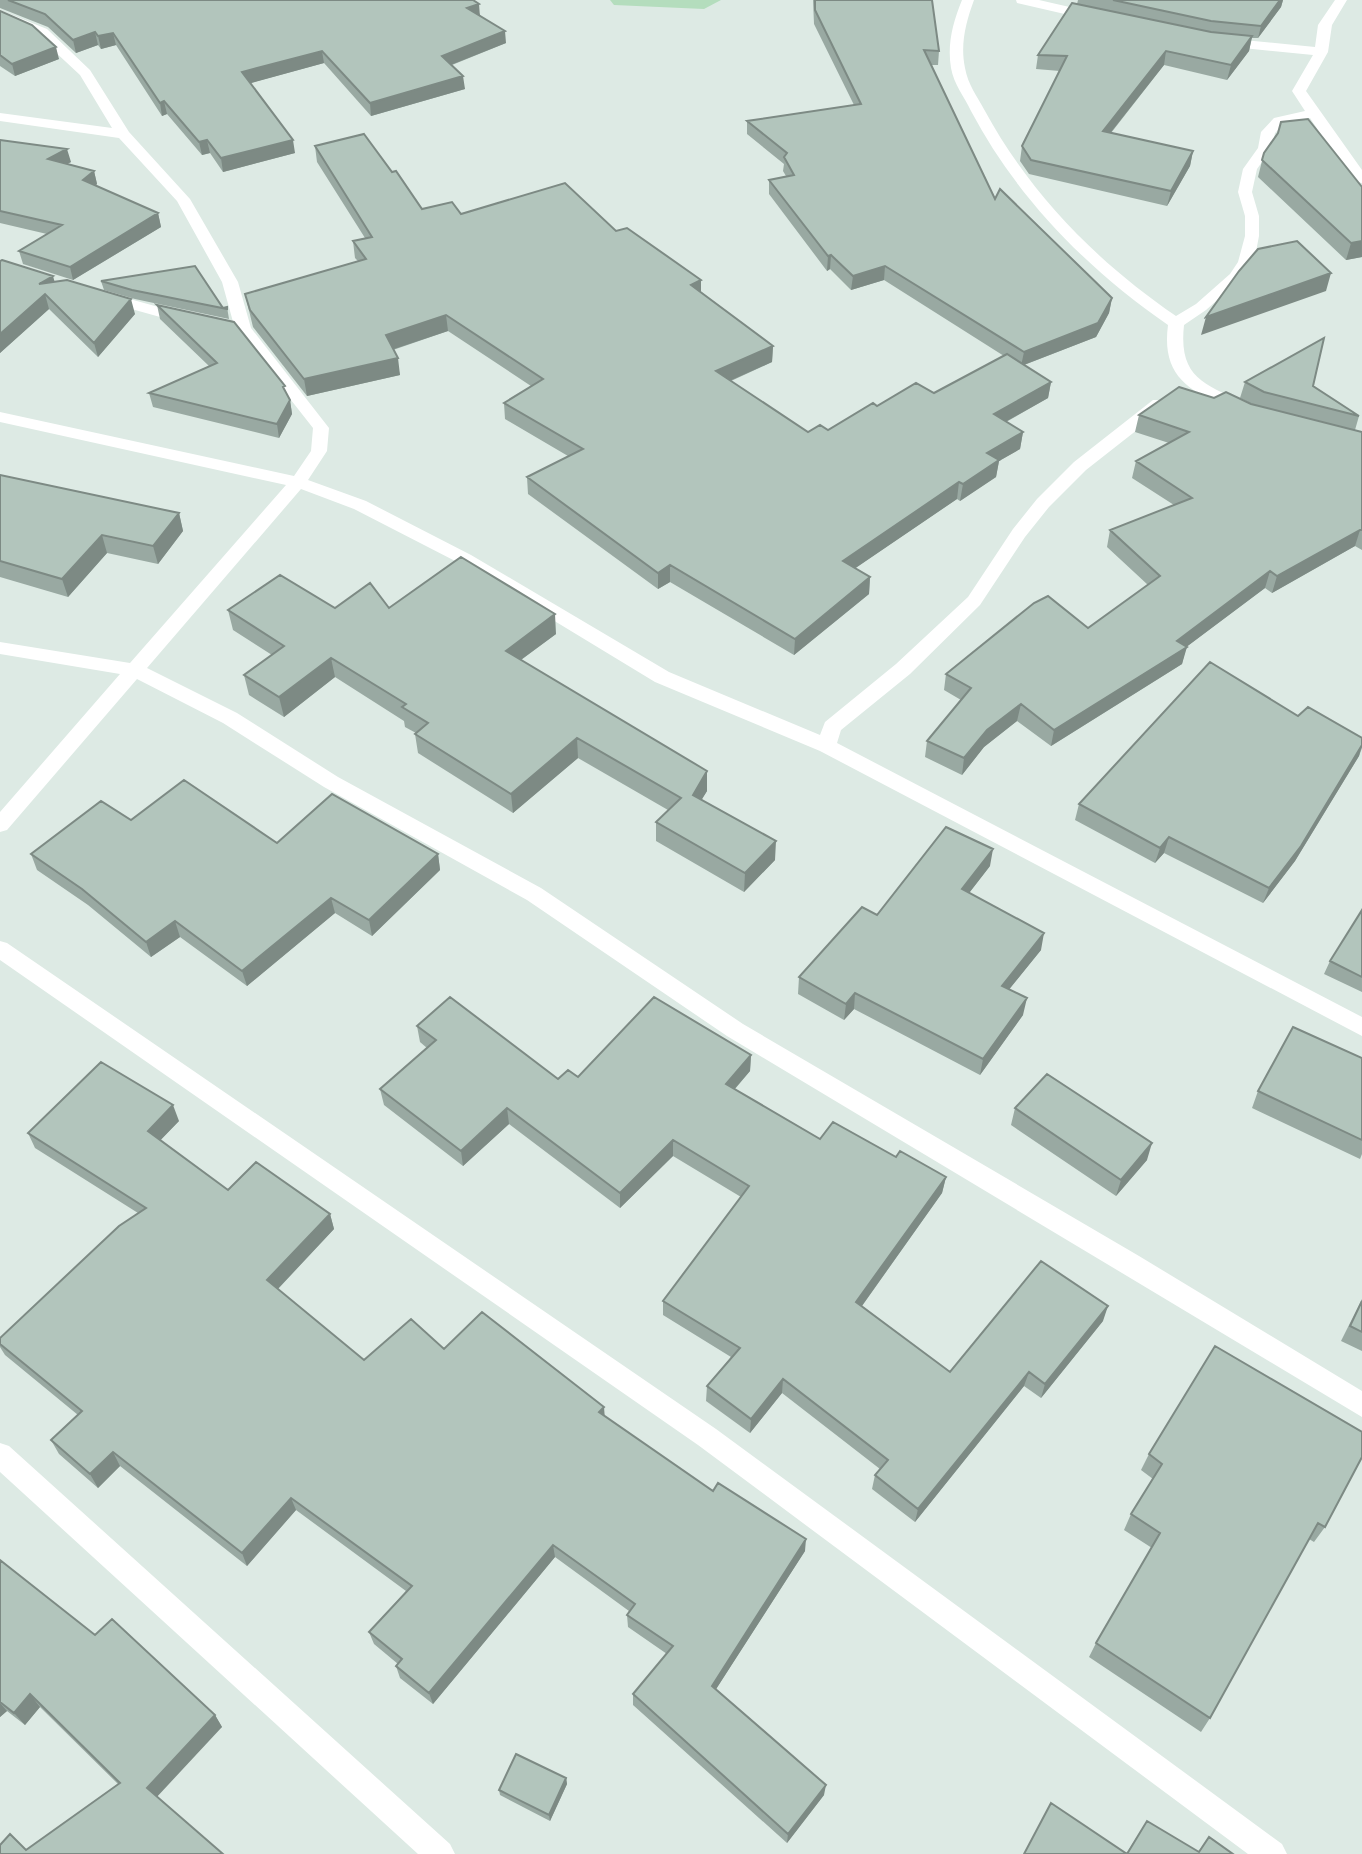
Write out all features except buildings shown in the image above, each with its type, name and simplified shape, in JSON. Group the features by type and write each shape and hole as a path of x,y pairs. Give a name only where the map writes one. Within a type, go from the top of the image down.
{"street":[{"path":"968,0 956,29 960,79 996,146 1020,180 1052,215 1143,302 1176,323"},
{"path":"1023,0 1106,19"},
{"path":"1341,0 1325,25 1321,52 1299,91 1341,154 1362,179"},
{"path":"0,14 42,32 85,73 123,134 183,199 230,282 236,327 321,428 319,451 298,482 0,825"},
{"path":"1208,40 1321,52"},
{"path":"1179,389 1174,337 1176,323 1201,307 1235,277 1245,262 1252,226 1245,192 1250,169 1265,148 1268,132 1279,121 1314,113"},
{"path":"0,117 123,134"},
{"path":"97,295 131,306 206,322"},
{"path":"1179,389 1253,414"},
{"path":"827,746 832,727 903,670 974,601 1019,533 1043,503 1099,450 1179,389"},
{"path":"0,416 298,482 360,505 465,559 662,677 827,746 1362,1027"},
{"path":"5,650 134,670 230,718 331,782 534,894 735,1030 1131,1264 1362,1405"},
{"path":"0,949 707,1437 1272,1854"},
{"path":"0,1455 440,1854"}],"green space":[{"path":"610,0 721,0 704,9 614,5"}]}
